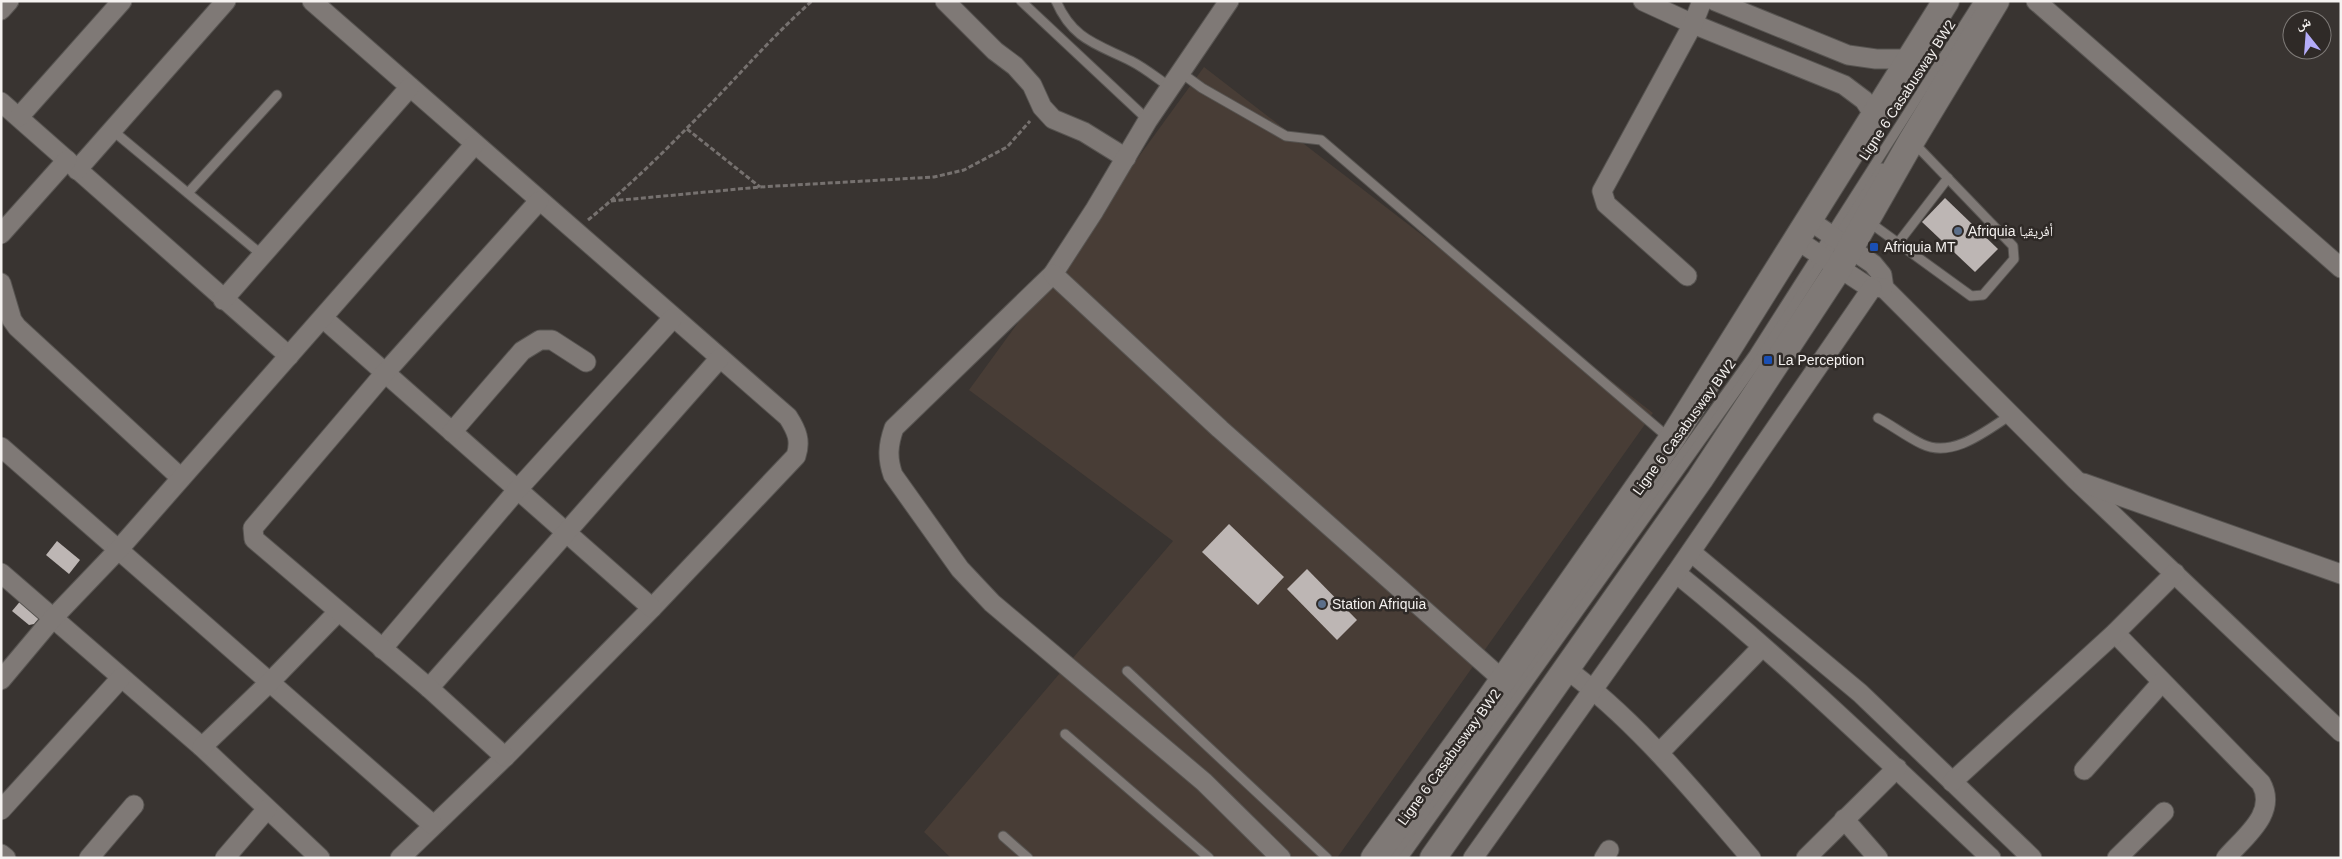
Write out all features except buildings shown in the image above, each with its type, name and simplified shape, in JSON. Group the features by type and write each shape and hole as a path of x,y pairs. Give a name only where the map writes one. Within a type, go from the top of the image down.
{"main road":[{"path":"1433,858 1700,478 1826,245 1874,115 1946,1"},
{"path":"1374,858 1503,680 1672,440 1826,245 1867,220 1912,140 1996,1"}],"street":[{"path":"1,10 9,1"},
{"path":"19,117 122,1"},
{"path":"1,234 72,165 112,130 226,1"},
{"path":"312,1 788,418 796,429 799,446 796,456 652,608 505,757 400,858"},
{"path":"945,1 1032,85 1042,107 1053,119 1084,132 1126,158"},
{"path":"1229,1 1148,120 1053,274 894,428 888,443 889,461 893,475 960,569 979,591 1204,782 1281,858"},
{"path":"1643,1 1693,24 1835,81 1858,93 1874,115"},
{"path":"1687,276 1606,204 1602,190 1693,24 1702,1"},
{"path":"1715,1 1848,55 1876,59 1909,58"},
{"path":"2036,1 2341,268"},
{"path":"1835,81 1848,55"},
{"path":"223,300 410,87"},
{"path":"1,102 223,300 289,356"},
{"path":"1,680 53,618 120,549 475,144"},
{"path":"505,757 429,688 254,539 253,528 384,374 539,201"},
{"path":"1826,245 1878,288 2012,414 2076,480 2341,732"},
{"path":"1053,274 1220,429 1503,680"},
{"path":"1,283 12,320 17,327 182,478"},
{"path":"1473,858 1878,288"},
{"path":"323,318 384,374 518,489 652,608"},
{"path":"382,649 518,489 673,318"},
{"path":"452,432 522,351 540,340 552,340 586,362"},
{"path":"429,688 720,358"},
{"path":"1,446 433,825"},
{"path":"2076,480 2341,574"},
{"path":"1691,552 1834,670 2032,858"},
{"path":"1,572 202,747 320,858"},
{"path":"1676,573 1838,713 1991,858"},
{"path":"1952,782 2115,633 2175,573"},
{"path":"202,747 271,681 338,612"},
{"path":"2115,633 2262,783 2266,791 2264,815 2226,858"},
{"path":"1660,754 1762,646"},
{"path":"1565,668 1592,688 1660,754 1751,858"},
{"path":"1,810 121,678"},
{"path":"2084,770 2162,682"},
{"path":"1806,858 1897,768"},
{"path":"89,858 134,805"},
{"path":"225,858 267,809"},
{"path":"2117,858 2164,812"},
{"path":"1844,819 1878,858"},
{"path":"1,854 6,858"}],"lane":[{"path":"1021,1 1148,120"},
{"path":"1056,1 1066,21 1083,38 1094,45 1175,79 1202,88 1286,136 1321,140 1672,440"},
{"name":"Ligne 6 Casabusway BW2","path":"1403,858 1762,355 1826,245 1980,1"},
{"name":"Ligne 6 Casabusway BW2","path":"1394,858 1754,354 1988,1"},
{"path":"188,193 277,94"},
{"path":"112,130 262,255"},
{"path":"1867,220 1972,296 1983,295 2014,260 2013,246 1912,140"},
{"path":"1898,243 1948,178"},
{"path":"1878,418 1924,445 1942,448 1960,445 2012,414"},
{"path":"1127,671 1327,858"},
{"path":"1065,734 1209,858"},
{"path":"1003,836 1028,858"}],"path":[{"path":"574,231 611,201 687,129 769,42 812,1"},
{"path":"611,201 760,187 934,177 964,170 1007,147 1042,107"},
{"path":"687,129 760,187"}],"shaded area":[{"path":"1204,67 1653,413 1337,858 951,858 924,832 1173,541 969,390"}],"place":[{"name":"Afriquia أفريقيا","path":"1958,231"},
{"name":"Afriquia MT","path":"1874,247"},
{"name":"La Perception","path":"1768,360"},
{"name":"Station Afriquia","path":"1322,604"}]}
